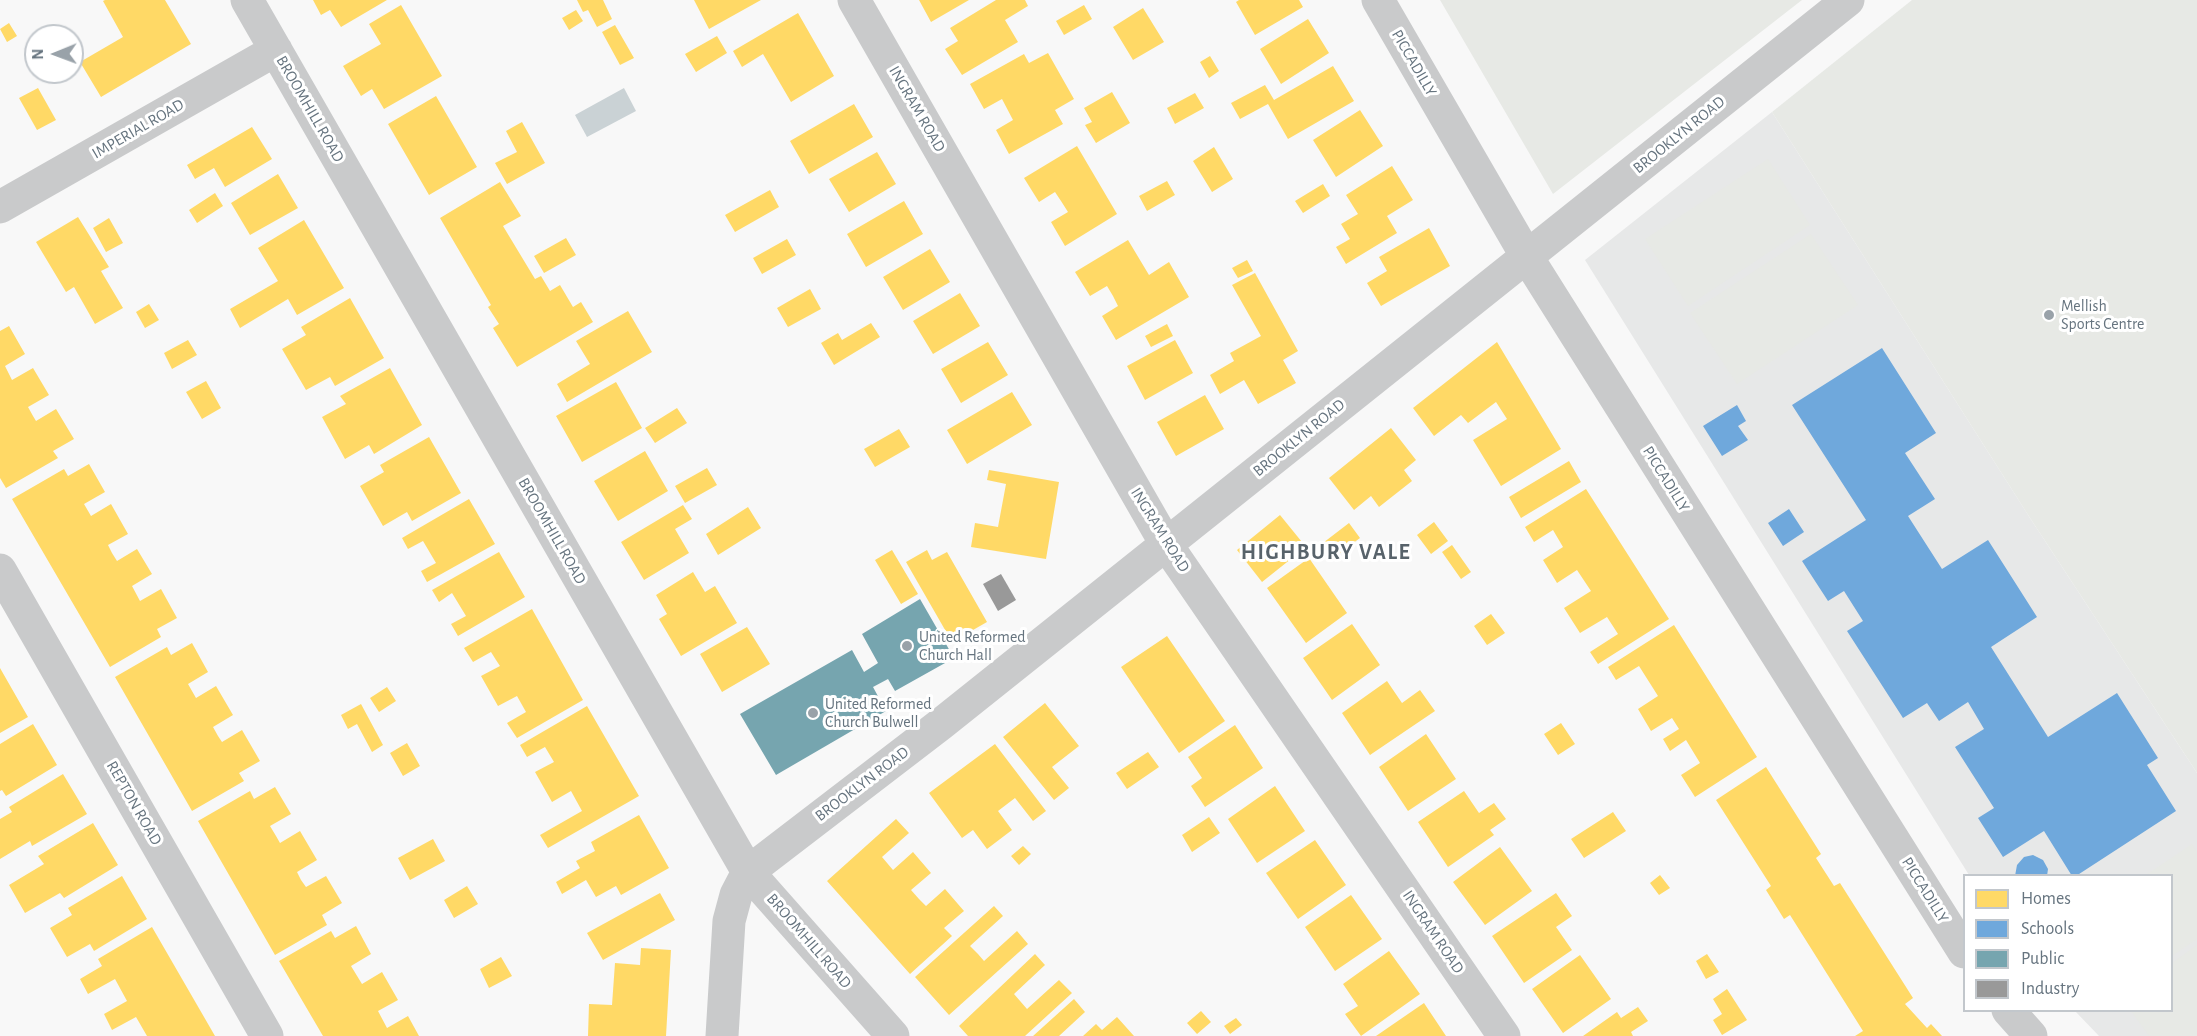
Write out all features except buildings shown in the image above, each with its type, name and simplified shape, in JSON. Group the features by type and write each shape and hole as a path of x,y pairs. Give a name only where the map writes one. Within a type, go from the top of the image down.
{"street":[{"name":"BROOMHILL ROAD","path":"247,0 748,872 893,1036"},
{"name":"INGRAM ROAD","path":"854,0 1166,544 1504,1036"},
{"name":"PICCADILLY","path":"1378,0 1527,256 1963,949"},
{"name":"BROOKLYN ROAD","path":"748,872 941,724 1848,0"},
{"name":"IMPERIAL ROAD","path":"0,207 276,50"},
{"name":"REPTON ROAD","path":"0,570 267,1036"},
{"path":"722,1036 729,921 736,895 748,872"},
{"path":"2009,1012 2031,1036"}],"shaded area":[{"path":"1440,0 1802,0 1553,194"},
{"name":"Mellish Sports Centre","path":"1912,0 2197,0 2197,773 2030,518 1772,112"},
{"path":"624,88 636,111 587,137 575,115"},
{"path":"1772,112 2030,518 2197,773 2197,1036 2099,1036 2076,1012 2173,1012 2173,874 1968,874 1585,260"},
{"path":"1768,159 1810,225 1688,306 1645,239"},
{"path":"1811,234 1858,305 1737,384 1690,313"},
{"path":"2192,844 2197,852 2197,939 2173,955 2173,874 2147,874"},
{"path":"2197,945 2197,1036 2149,1036 2132,1012 2173,1012 2173,962"}],"place":[{"name":"Mellish Sports Centre","path":"2049,315"},
{"name":"United Reformed Church Hall","path":"907,646"},
{"name":"United Reformed Church Bulwell","path":"813,713"}],"district":[{"name":"HIGHBURY VALE","path":"1326,552"}]}
